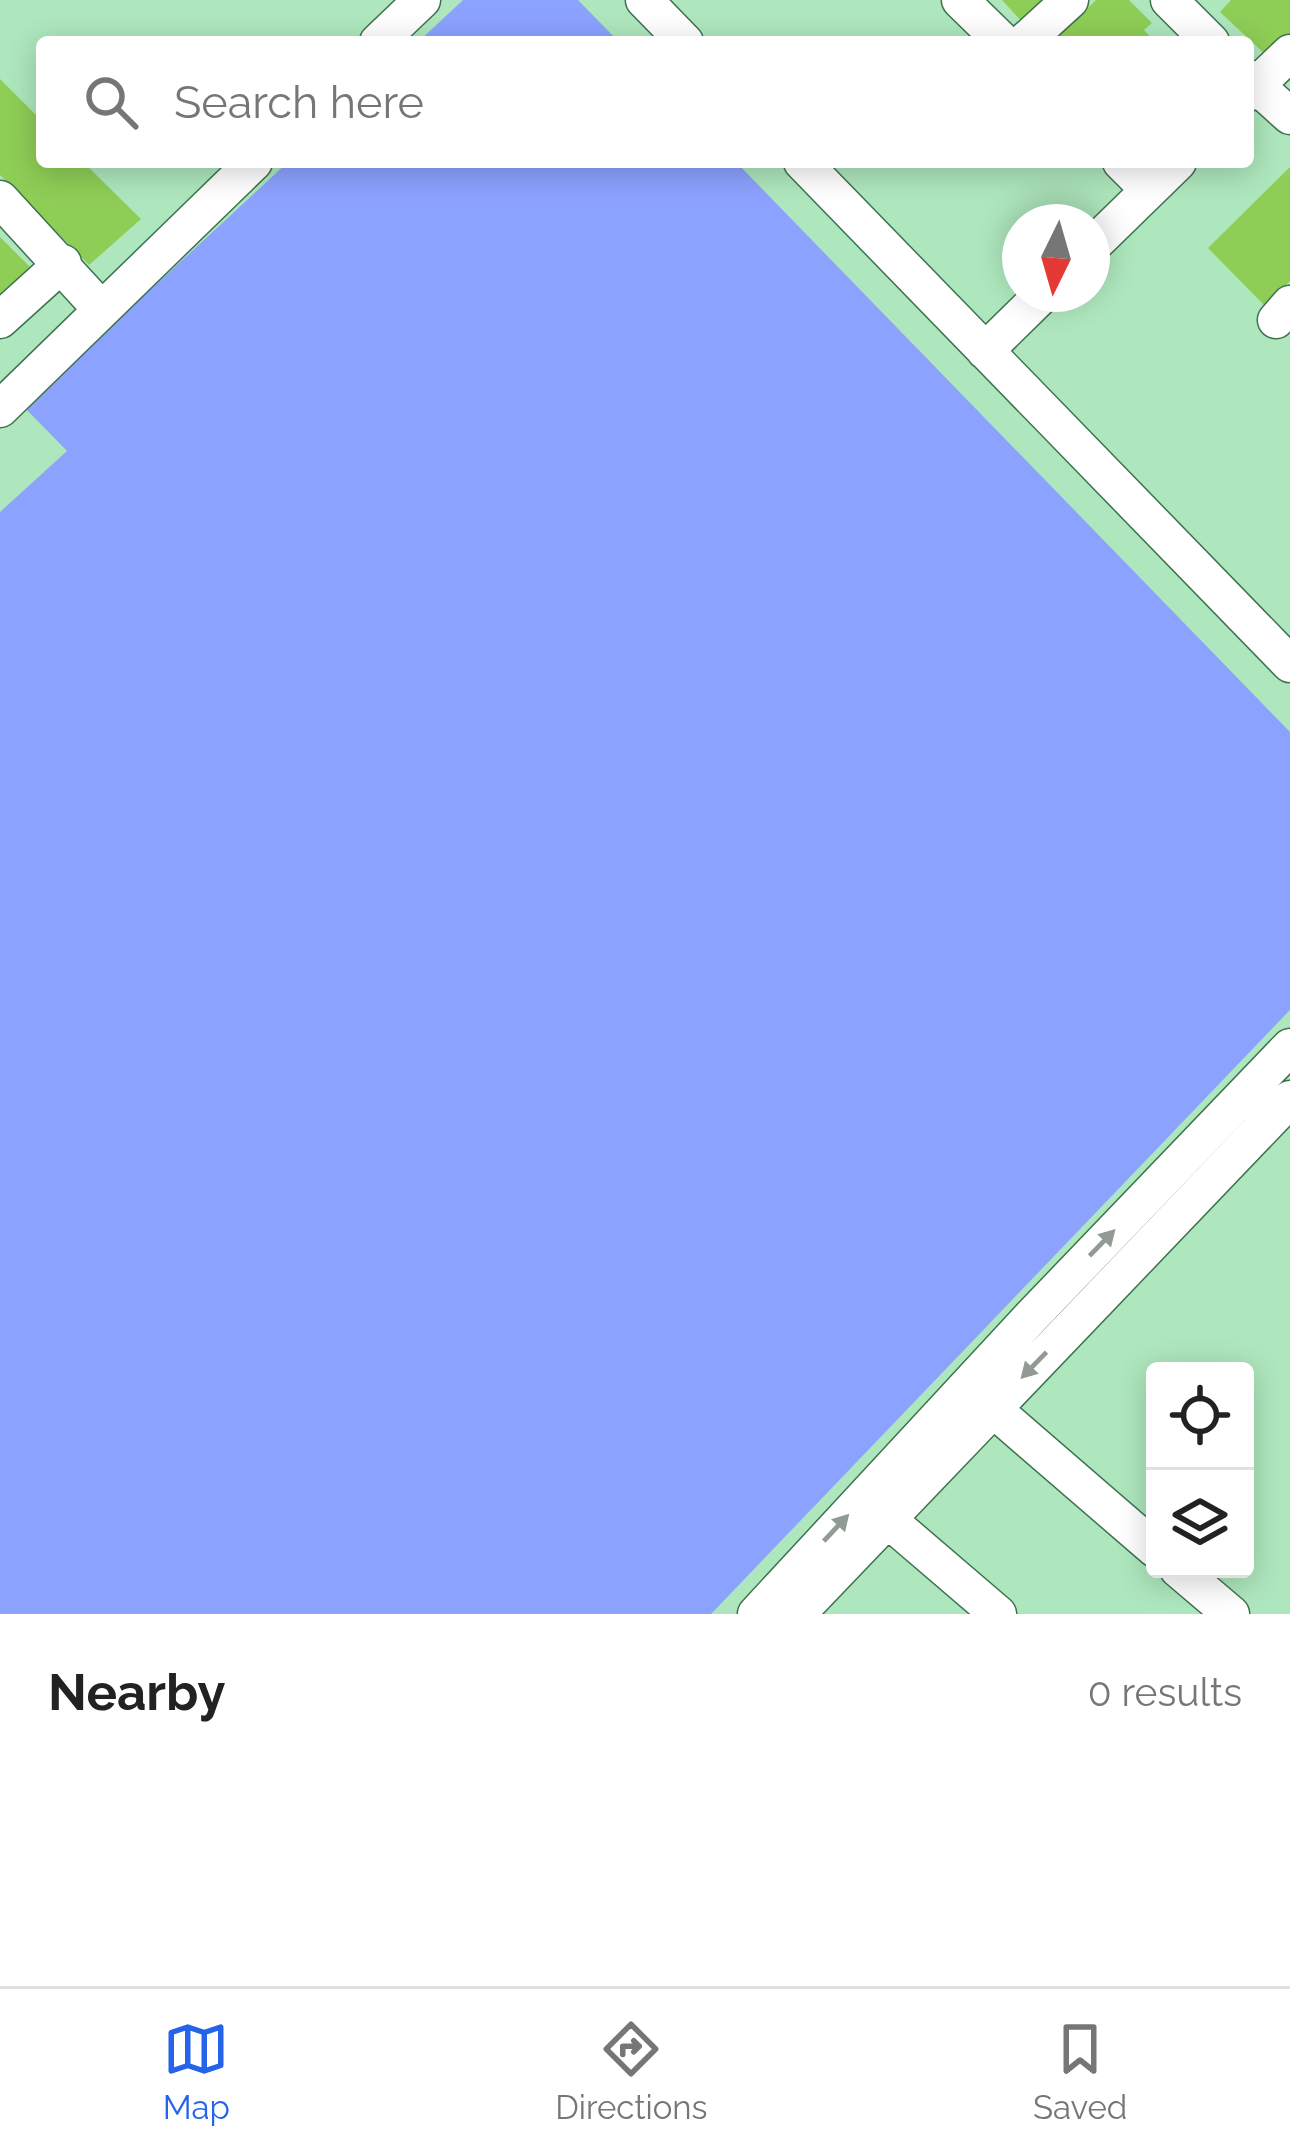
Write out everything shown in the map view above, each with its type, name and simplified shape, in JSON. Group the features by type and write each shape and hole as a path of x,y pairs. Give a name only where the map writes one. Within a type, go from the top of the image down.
{"street":[{"path":"384,36 422,0"},
{"path":"644,0 679,36"},
{"path":"960,0 997,36"},
{"path":"1031,36 1070,0"},
{"path":"1147,0 1183,36"},
{"path":"1168,0 1205,36"},
{"path":"1254,83 1290,52"},
{"path":"1254,89 1290,116"},
{"path":"0,409 248,168"},
{"path":"808,168 1290,664"},
{"path":"1127,168 1149,190"},
{"path":"1110,228 1172,168"},
{"path":"0,199 101,309"},
{"path":"0,320 63,263"},
{"path":"985,350 1024,312"},
{"path":"756,1614 1290,1047"},
{"path":"797,1614 1290,1099"},
{"path":"993,1409 1146,1541"},
{"path":"886,1518 998,1614"},
{"path":"1189,1578 1232,1614"}],"shaded area":[{"path":"463,0 578,0 613,36 424,36"},
{"path":"282,168 742,168 1290,732 1290,1010 711,1614 0,1614 0,512 67,451 24,407"}],"building":[{"path":"1002,0 1054,0 1023,23"},
{"path":"1096,0 1129,0 1152,23 1144,30 1150,36 1059,36"},
{"path":"1231,0 1290,0 1290,34 1268,57 1254,44 1254,36 1246,36 1220,12"},
{"path":"0,79 36,115 36,168 89,168 141,219 89,265 0,175"},
{"path":"1290,167 1290,281 1265,306 1208,248"},
{"path":"0,237 36,273 0,305"}]}
